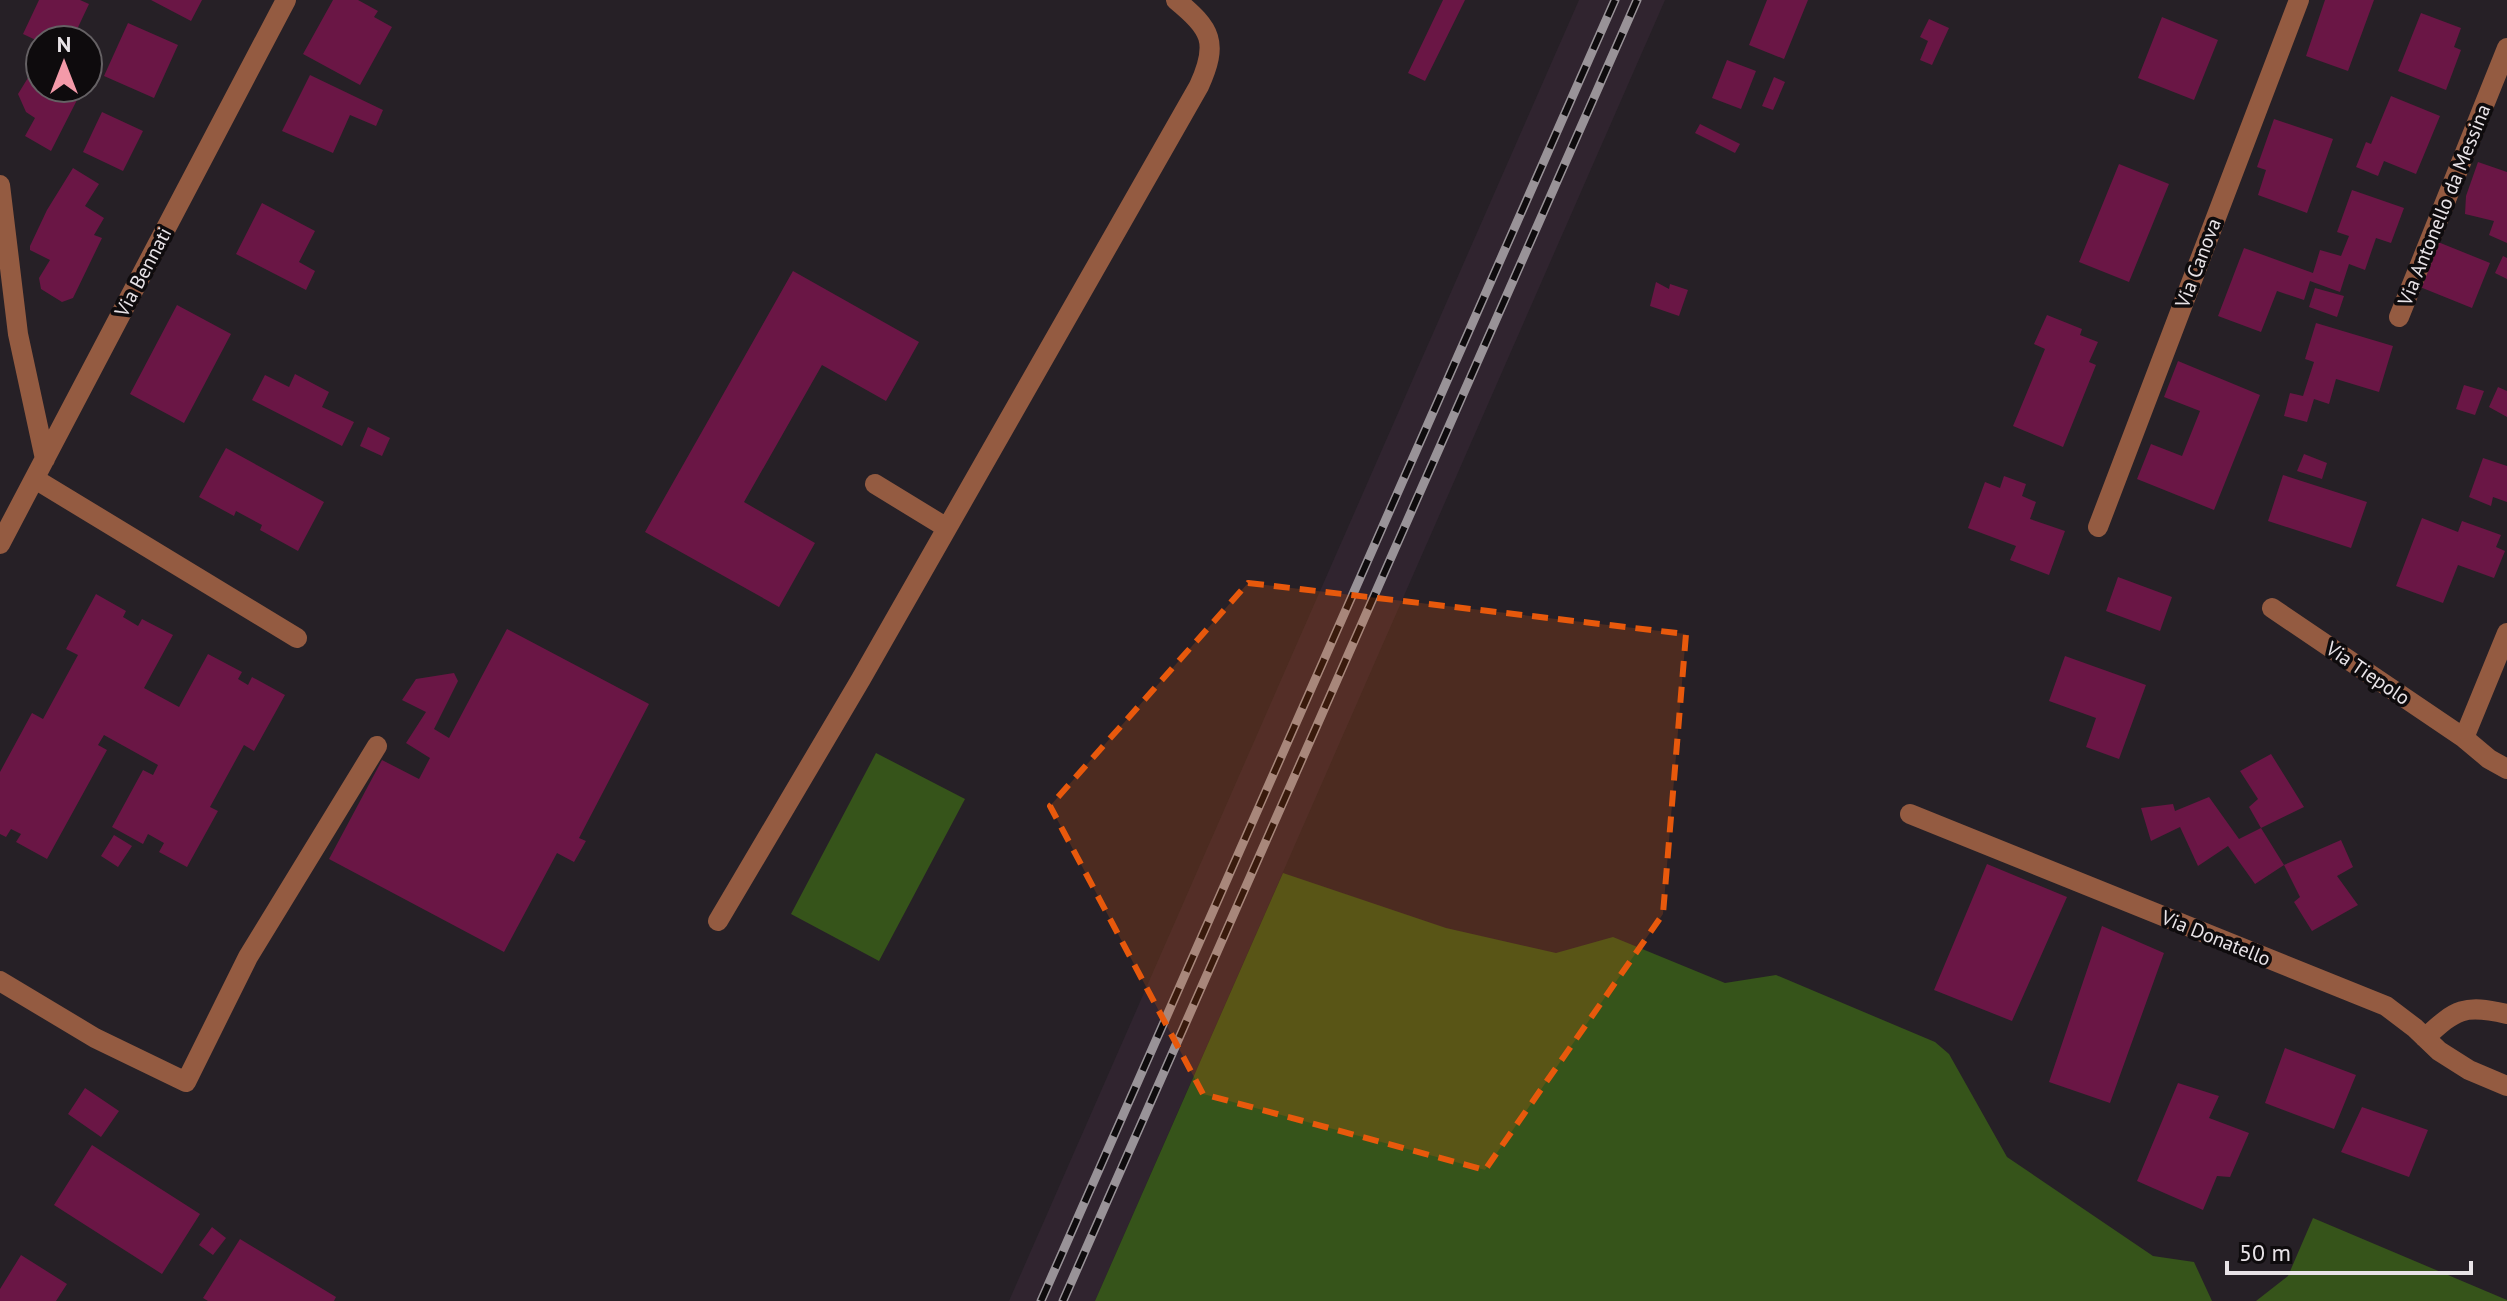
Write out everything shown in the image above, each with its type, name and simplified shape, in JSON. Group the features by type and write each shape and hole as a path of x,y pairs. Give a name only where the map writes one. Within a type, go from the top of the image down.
{"street":[{"name":"Via Bennati","path":"0,544 286,0"},
{"path":"718,921 1199,86 1211,61 1207,33 1197,18 1176,0"},
{"name":"Via Canova","path":"2098,527 2299,0"},
{"name":"Via Antonello da Messina","path":"2399,317 2507,48"},
{"path":"0,185 9,329 45,459"},
{"path":"35,479 297,638"},
{"path":"875,484 947,528"},
{"name":"Via Tiepolo","path":"2272,608 2507,769"},
{"path":"2464,738 2507,633"},
{"path":"0,981 95,1038 186,1082 248,957 377,746"},
{"name":"Via Donatello","path":"1910,814 2386,1006 2439,1051 2469,1070 2507,1086"},
{"path":"2425,1038 2449,1016 2467,1009 2507,1014"}],"highlighted area":[{"path":"1248,583 1686,634 1663,914 1485,1170 1203,1094 1050,806"}],"shaded area":[{"path":"1579,0 1665,0 1095,1301 1009,1301"}],"green space":[{"path":"876,753 965,799 879,961 791,914"},
{"path":"1283,873 1446,928 1556,953 1613,937 1725,983 1776,975 1935,1042 1949,1054 2007,1157 2153,1256 2194,1262 2212,1301 1095,1301"},
{"path":"2313,1218 2507,1301 2256,1301 2288,1276"}],"building":[{"path":"39,0 80,0 89,4 80,24 28,24"},
{"path":"151,0 202,0 191,21"},
{"path":"333,0 358,0 378,11 374,17 392,27 360,85 303,54"},
{"path":"1443,0 1465,0 1425,81 1408,73"},
{"path":"1767,0 1808,0 1784,59 1749,45"},
{"path":"2325,0 2374,0 2348,71 2306,56"},
{"path":"2421,13 2461,28 2454,47 2461,50 2446,90 2398,71"},
{"path":"2162,17 2218,40 2194,100 2138,78"},
{"path":"1929,19 1949,28 1932,65 1920,60 1928,41 1920,37"},
{"path":"128,23 178,45 154,98 104,76"},
{"path":"1727,60 1756,71 1741,109 1712,98"},
{"path":"310,75 383,110 376,126 350,115 333,153 282,131"},
{"path":"1774,77 1785,82 1773,110 1762,106"},
{"path":"24,84 24,104 75,104 51,151 25,136 35,118 26,112 18,94"},
{"path":"2391,96 2440,116 2416,174 2384,161 2378,176 2356,167 2366,142 2371,144"},
{"path":"102,112 143,131 123,171 83,152"},
{"path":"2274,119 2333,139 2307,213 2258,195 2266,170 2257,167"},
{"path":"1700,124 1740,144 1735,153 1695,133"},
{"path":"2478,162 2507,172 2507,243 2489,235 2494,221 2465,214 2466,196"},
{"path":"2119,164 2169,184 2129,282 2079,262"},
{"path":"73,168 99,184 85,206 104,218 94,235 102,238 73,298 62,302 41,289 39,278 50,260 30,250 30,246 47,210"},
{"path":"2352,190 2404,208 2391,243 2376,238 2365,270 2349,264 2340,292 2310,281 2304,300 2277,291 2261,332 2218,316 2244,248 2313,273 2320,250 2341,256 2349,236 2337,232"},
{"path":"262,203 315,231 299,262 315,271 306,290 236,254"},
{"path":"2438,242 2490,263 2472,308 2420,287"},
{"path":"2503,256 2507,258 2507,279 2495,273"},
{"path":"793,271 919,342 886,401 822,365 744,502 815,543 779,607 645,532"},
{"path":"1656,282 1669,289 1670,284 1688,290 1679,316 1650,306"},
{"path":"2315,288 2344,296 2337,317 2309,307"},
{"path":"177,305 231,334 184,423 130,394"},
{"path":"2047,315 2082,329 2080,335 2098,342 2089,362 2096,365 2063,447 2013,426 2045,349 2034,344"},
{"path":"2316,323 2393,346 2379,392 2336,379 2329,404 2314,399 2307,422 2284,416 2290,393 2303,396 2314,362 2305,359"},
{"path":"2178,361 2260,395 2214,510 2137,479 2151,444 2182,456 2200,411 2164,397"},
{"path":"295,374 329,392 322,407 354,422 342,446 252,400 265,375 289,387"},
{"path":"2464,385 2484,391 2475,415 2456,409"},
{"path":"2498,387 2507,391 2507,417 2489,407"},
{"path":"368,427 390,438 382,456 360,446"},
{"path":"226,448 324,502 298,551 260,530 262,525 236,511 234,516 199,497"},
{"path":"2304,454 2327,463 2322,479 2297,471"},
{"path":"2483,458 2507,466 2507,502 2493,497 2491,506 2469,497"},
{"path":"2283,475 2367,502 2351,548 2268,521"},
{"path":"2004,476 2026,484 2022,496 2036,502 2030,519 2065,531 2049,575 2010,560 2016,546 1968,528 1985,482 2000,488"},
{"path":"2422,518 2458,532 2462,521 2501,535 2496,547 2505,551 2494,578 2458,565 2443,603 2396,586"},
{"path":"2118,577 2172,597 2160,631 2106,611"},
{"path":"96,594 126,611 123,617 138,626 142,619 173,635 144,688 179,707 208,654 242,672 238,679 248,685 252,677 285,695 254,751 244,745 210,807 218,811 187,867 159,852 164,843 148,834 143,844 112,827 143,770 153,775 158,765 104,735 98,745 107,750 47,859 16,842 21,834 11,829 6,837 0,834 0,772 32,713 43,719 78,655 66,649"},
{"path":"507,629 649,704 579,838 586,841 574,862 557,853 504,952 329,859 382,760 419,779 430,758 406,743 426,712 402,700 416,679 454,673 458,681 434,729 449,738"},
{"path":"2065,656 2146,685 2119,759 2086,747 2096,718 2049,701"},
{"path":"2271,754 2304,807 2261,828 2249,807 2258,799 2240,771"},
{"path":"2209,797 2239,839 2261,828 2284,865 2255,884 2228,846 2198,866 2180,827 2151,841 2141,808 2173,804 2175,811"},
{"path":"114,835 132,846 118,867 101,856"},
{"path":"2341,840 2353,867 2337,876 2358,905 2312,931 2294,902 2300,897 2284,865"},
{"path":"1987,864 2067,897 2012,1021 1934,990"},
{"path":"2102,926 2164,953 2110,1103 2049,1082"},
{"path":"2285,1048 2356,1075 2334,1129 2265,1103"},
{"path":"2178,1083 2219,1096 2209,1118 2249,1133 2230,1177 2217,1176 2203,1210 2137,1181"},
{"path":"85,1088 119,1111 101,1137 68,1114"},
{"path":"2362,1107 2428,1130 2409,1177 2341,1152"},
{"path":"92,1145 200,1214 162,1274 54,1205"},
{"path":"212,1227 226,1238 213,1255 199,1245"},
{"path":"240,1239 336,1297 334,1301 208,1301 203,1298"},
{"path":"21,1255 67,1284 56,1301 0,1301 0,1289"}],"railway":[{"path":"1041,1301 1615,0"},
{"path":"1063,1301 1637,0"}]}
